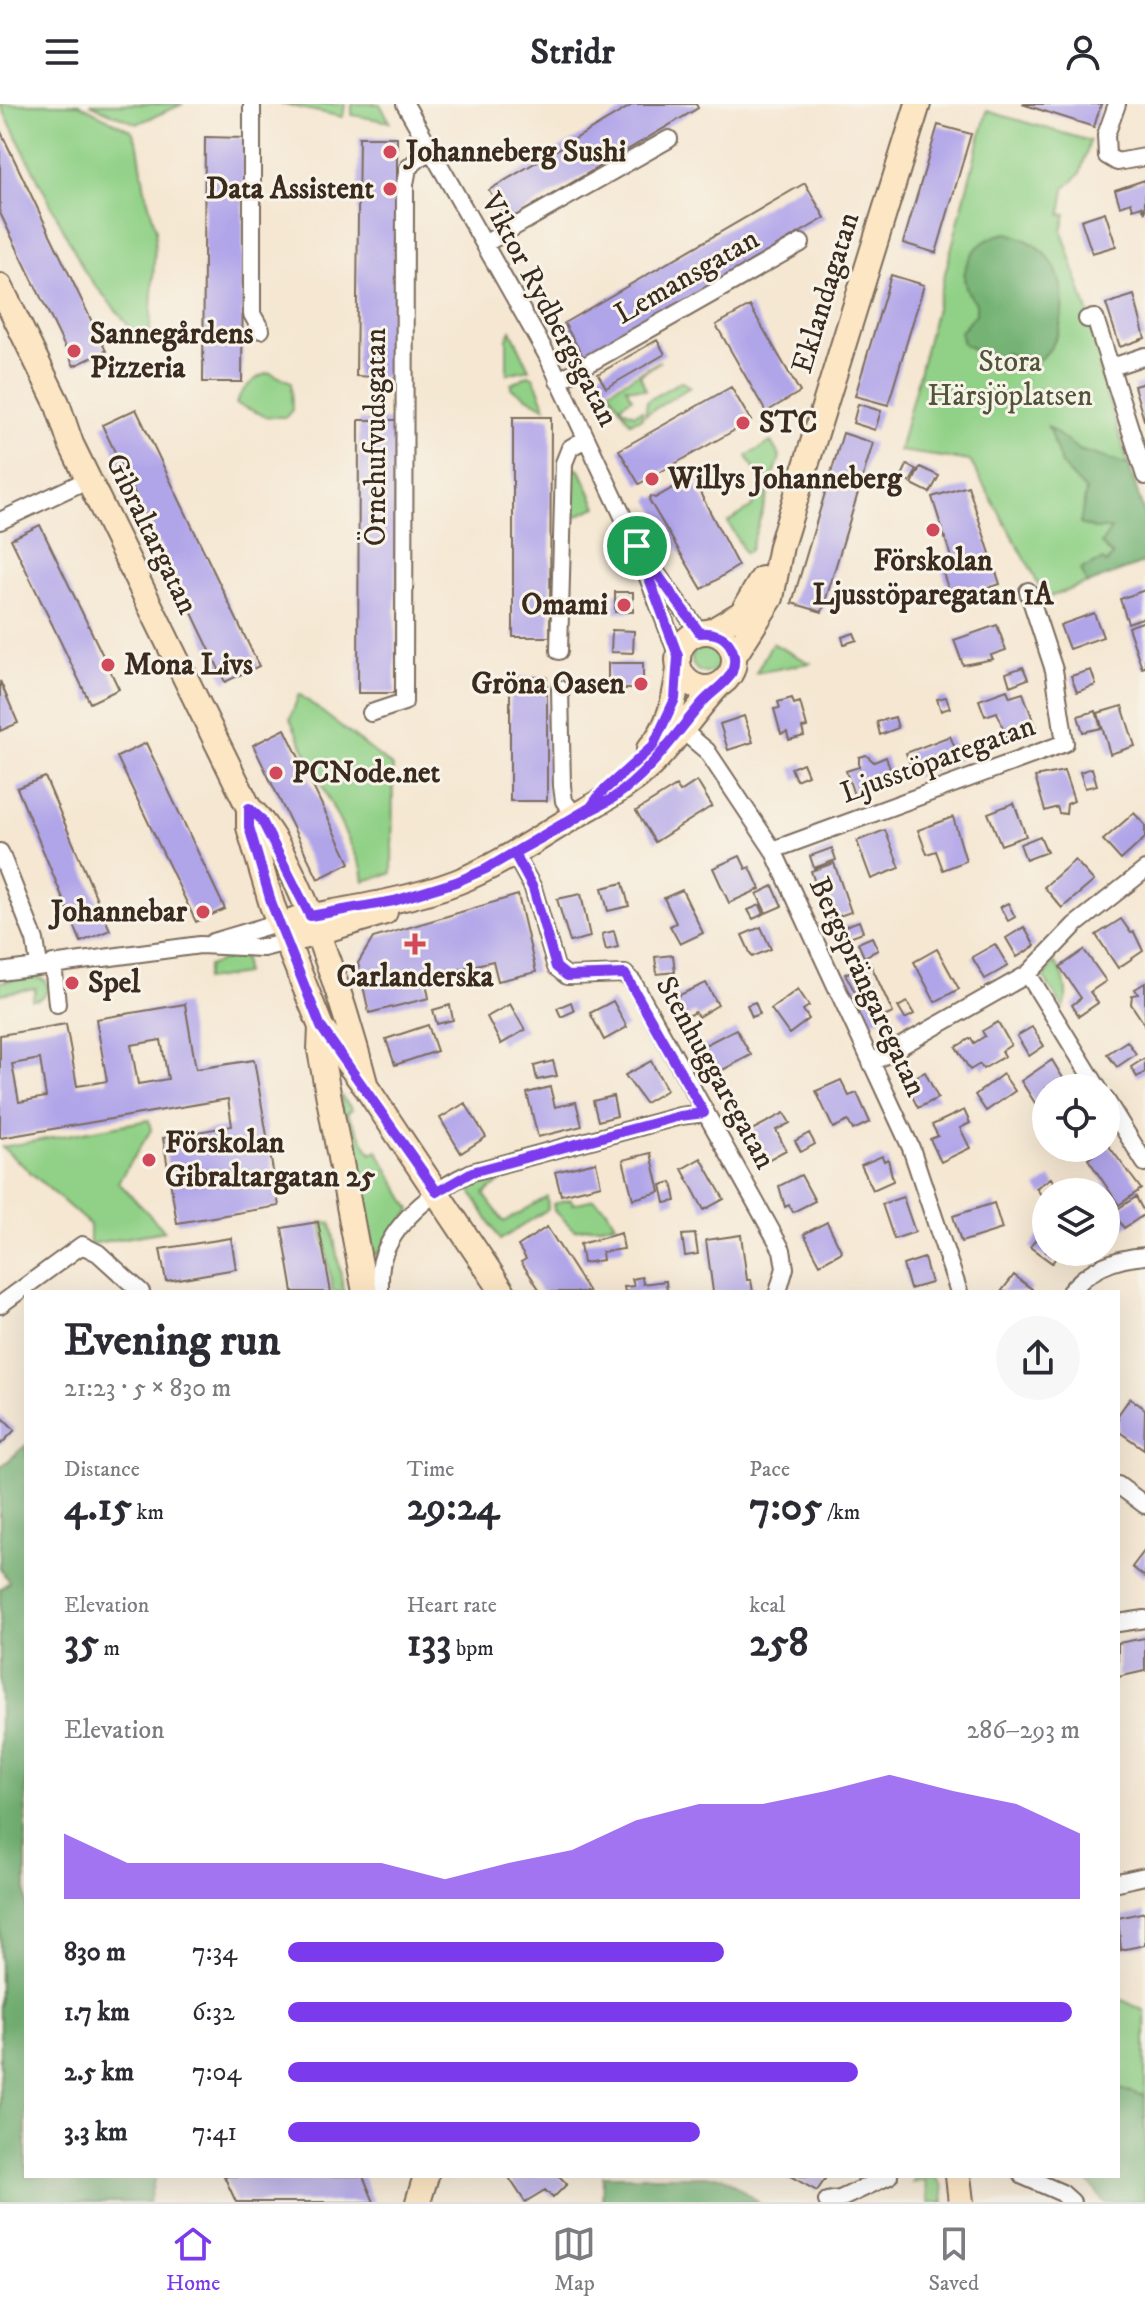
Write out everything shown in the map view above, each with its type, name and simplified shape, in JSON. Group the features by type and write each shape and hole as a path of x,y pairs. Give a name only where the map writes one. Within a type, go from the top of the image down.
{"street":[{"path":"252,104 252,314 261,330"},
{"name":"Viktor Rydbergsgatan","path":"405,104 486,243 558,381 637,546 679,663"},
{"name":"Eklandagatan","path":"0,972 200,945 384,914 394,901 456,882 611,800 651,765 731,674 734,656 771,598 781,546 918,104"},
{"path":"1117,104 1106,148 1110,161 1125,162 1145,157"},
{"path":"486,243 669,139"},
{"name":"Örnehufvudsgatan","path":"371,713 404,702 405,184 408,168 431,148"},
{"name":"Lemansgatan","path":"558,381 801,243"},
{"name":"Gibraltargatan","path":"0,286 57,403 89,479 249,808 261,819 313,924 366,1087"},
{"path":"1087,319 1095,318 1145,476"},
{"path":"1112,367 1145,356"},
{"path":"559,651 564,463 570,448 585,439"},
{"path":"0,521 89,479"},
{"name":"Viktor Rydbergsgatan","path":"637,546 705,632"},
{"name":"Eklandagatan","path":"584,812 653,746 675,699 685,641 742,613 781,546"},
{"name":"Ljusstöparegatan","path":"773,850 1065,743 1054,670 1028,591"},
{"path":"705,632 726,640 734,656"},
{"path":"679,663 695,687 718,686"},
{"path":"560,689 564,801 584,812"},
{"name":"Bergsprängaregatan","path":"682,730 707,751 773,850 911,1148 958,1290"},
{"name":"Gibraltargatan","path":"249,808 249,827 284,932 321,1027 366,1087"},
{"path":"0,852 46,964 57,1004"},
{"name":"Stenhuggaregatan","path":"514,853 533,888 556,967 567,976 625,974 782,1250 785,1268 779,1290"},
{"path":"871,1063 1028,974 1075,925 1145,870"},
{"path":"1028,974 1089,1074"},
{"name":"Gibraltargatan","path":"321,1027 320,1050 365,1290"},
{"path":"366,1087 502,1290"},
{"path":"380,1290 382,1263 388,1247 437,1192 472,1172 680,1116 704,1113"},
{"path":"1120,1123 1145,1163"},
{"path":"0,1305 82,1245 98,1253 139,1290"},
{"path":"1072,1290 1084,1276 1103,1266 1145,1256"},
{"path":"1120,1486 1145,1505"},
{"path":"1120,1623 1145,1619"},
{"path":"1120,1882 1145,1876"},
{"path":"418,2202 425,2178"},
{"path":"827,2201 840,2199 885,2178"},
{"path":"958,2178 961,2202"},
{"path":"1028,2178 1062,2193 1072,2202"}],"green space":[{"path":"0,104 79,104 132,131 138,145 145,190 156,229 149,342 129,326 86,274"},
{"path":"90,104 183,104 137,124"},
{"path":"281,104 345,104 343,117"},
{"path":"352,104 380,104 390,122 352,115"},
{"name":"Stora Härsjöplatsen","path":"987,111 1090,141 1080,174 1065,188 1061,215 1066,214 1062,231 1102,356 1099,370 1145,517 1145,562 1044,599 1032,571 970,461 899,451"},
{"path":"1008,233 1032,243 1046,255 1057,272 1061,286 1058,333 1042,357 1030,364 1006,353 992,358 963,344 960,332 976,314 976,303 965,281 969,259 985,241"},
{"path":"511,330 529,369 507,374 507,338"},
{"path":"660,361 640,375 646,390 626,387 632,398 620,405 634,414 642,410 642,418 630,422 609,390"},
{"path":"270,373 291,382 292,410 286,417 268,417 236,404 249,384"},
{"path":"529,375 534,378 546,408 511,388 511,384"},
{"path":"681,381 690,387 645,415 647,401"},
{"path":"1048,427 1079,450 1129,465 1145,517 1145,562 1087,584 1081,569 1103,560 1106,563 1113,556 1101,544 1111,529 1094,529 1080,524 1086,491 1062,466"},
{"path":"771,442 780,457 750,550 745,553 728,522 752,507 754,500 767,492 747,456"},
{"path":"575,469 580,470 597,507 568,520 570,474"},
{"path":"772,643 810,663 756,673"},
{"path":"706,645 716,649 720,659 716,669 706,673 696,669 692,659 696,649"},
{"path":"299,694 393,767 392,873 364,881 362,868 290,719"},
{"path":"229,958 244,958 245,974 205,980 208,966"},
{"path":"1054,962 1065,984 1064,1009 1044,978"},
{"path":"33,976 45,980 48,987 40,998 32,1000 36,988 0,994 0,982"},
{"path":"339,1094 352,1109 347,1113 371,1153 377,1150 411,1210 377,1255 367,1251"},
{"path":"149,1120 151,1130 118,1182 165,1231 90,1244 90,1225 2,1147"},
{"path":"521,1166 484,1194 504,1222 547,1197 548,1209 500,1240 468,1186 473,1181"},
{"path":"571,1199 573,1204 594,1199 607,1210 615,1224 574,1230 554,1210 553,1204"},
{"path":"321,1222 331,1223 344,1290 333,1290"},
{"path":"24,1447 24,2178 155,2178 149,2202 0,2202 0,1589 9,1582 0,1568 0,1468"},
{"path":"1120,1999 1145,2011 1145,2096 1120,2090"},
{"path":"1120,2090 1145,2096 1145,2202 1104,2202 1086,2178 1120,2178"},
{"path":"603,2178 725,2178 758,2202 602,2202"},
{"path":"915,2178 937,2178 942,2186 944,2202 929,2202 925,2181 912,2183"}],"building":[{"path":"634,104 696,104 698,108 507,221 489,190"},
{"path":"1022,104 1101,104 1094,127"},
{"path":"938,125 971,134 936,253 903,243"},
{"path":"0,130 106,351 74,366 0,213"},
{"path":"205,137 244,138 242,382 203,382"},
{"path":"359,137 397,137 397,378 356,376"},
{"path":"1145,180 1145,213 1142,206 1133,209 1131,202 1120,206 1115,190"},
{"path":"805,183 825,218 584,358 564,323"},
{"path":"1105,212 1116,246 1092,253 1081,220"},
{"path":"891,275 924,285 888,405 855,396"},
{"path":"1134,295 1145,338 1120,347 1106,304"},
{"path":"750,306 800,392 766,412 716,325"},
{"path":"657,340 665,354 606,388 598,374"},
{"path":"1145,383 1145,420 1144,420 1134,386"},
{"path":"731,387 751,421 639,484 619,450"},
{"path":"858,404 881,411 875,430 853,423"},
{"path":"136,409 259,666 225,682 102,425"},
{"path":"513,417 551,417 550,637 513,637"},
{"path":"359,420 396,420 395,693 358,693"},
{"path":"843,433 873,443 822,612 792,603"},
{"path":"907,465 917,470 910,482 901,478"},
{"path":"920,467 939,476 930,493 912,484"},
{"path":"686,476 692,477 738,566 702,589 649,500 651,496 655,498 681,483"},
{"path":"968,486 1000,584 952,600 942,570 952,567 950,554 932,497"},
{"path":"40,525 119,689 90,703 11,539"},
{"path":"1145,590 1145,617 1128,623 1120,599"},
{"name":"Omami","path":"615,592 633,592 633,612 615,612"},
{"path":"1094,613 1103,637 1069,649 1060,625"},
{"path":"1145,621 1145,667 1142,668 1128,627"},
{"path":"997,625 1006,650 991,655 993,659 963,665 954,640"},
{"path":"612,630 634,631 633,653 611,652"},
{"path":"854,633 857,640 844,644 842,637"},
{"path":"608,663 643,663 643,689 608,689"},
{"path":"1023,667 1028,679 1010,686 1006,673"},
{"path":"1091,670 1096,685 1077,692 1071,676"},
{"path":"510,677 547,677 547,801 510,801"},
{"path":"0,681 18,723 0,731"},
{"path":"1007,690 1010,697 1023,693 1037,731 1008,741 997,712 985,716 979,700"},
{"path":"946,697 950,708 941,711 937,699"},
{"path":"792,698 794,704 800,702 807,727 802,728 804,736 789,740 787,732 781,734 774,709 780,708 778,702"},
{"path":"1122,706 1135,746 1110,754 1098,713"},
{"path":"1096,711 1101,728 1083,732 1078,716"},
{"path":"744,716 753,742 728,750 720,724"},
{"path":"895,717 898,728 880,735 877,722"},
{"path":"285,729 350,863 318,879 253,745"},
{"path":"950,736 960,759 915,777 906,753"},
{"path":"146,743 225,909 196,922 117,757"},
{"path":"866,755 874,762 886,757 894,781 854,795 846,771 859,767 859,757"},
{"path":"803,763 808,775 796,780 791,768"},
{"path":"1092,768 1097,785 1085,788 1080,772"},
{"path":"1064,771 1074,801 1067,804 1066,814 1059,813 1057,807 1045,811 1035,777"},
{"path":"45,777 110,930 81,942 17,788"},
{"path":"697,781 712,806 655,842 636,811 676,786 680,792"},
{"path":"1014,803 1026,836 1001,845 988,813"},
{"path":"1134,813 1145,825 1145,838 1121,860 1103,840"},
{"path":"953,817 966,861 943,870 936,851 927,854 918,830"},
{"path":"885,830 900,868 871,879 857,841"},
{"path":"1040,836 1047,852 1026,860 1020,844"},
{"path":"832,848 836,860 814,868 810,856"},
{"path":"740,856 746,869 750,867 760,889 729,903 713,868"},
{"path":"1075,860 1094,881 1062,908 1044,887"},
{"path":"834,863 851,912 828,920 811,871"},
{"path":"623,883 629,906 608,911 602,888"},
{"path":"773,886 782,906 766,913 757,894"},
{"path":"682,890 703,933 680,944 670,926 676,923 664,898"},
{"path":"581,894 590,937 570,942 557,899"},
{"path":"518,895 536,972 498,981 493,961 425,977 429,998 369,1013 358,963 373,938"},
{"path":"1008,903 1015,917 1008,921 1000,907"},
{"path":"760,905 764,914 753,919 748,910"},
{"path":"1121,919 1131,933 1134,932 1143,951 1118,968 1096,935"},
{"path":"859,921 863,932 841,940 837,929"},
{"path":"761,927 771,949 752,957 742,935"},
{"path":"1024,927 1035,946 1017,957 1006,938"},
{"path":"614,931 618,947 606,950 602,934"},
{"path":"872,937 878,950 864,957 858,943"},
{"path":"995,944 1008,966 985,979 972,957"},
{"path":"937,949 959,989 935,1002 914,962"},
{"path":"1084,950 1106,981 1090,992 1098,1003 1079,1016 1072,1005 1081,998 1060,967"},
{"path":"673,955 675,972 657,974 655,957"},
{"path":"870,963 893,1013 872,1022 845,974"},
{"path":"706,983 718,1005 698,1017 695,1012 684,1018 673,998"},
{"path":"1145,983 1145,1025 1131,1004 1132,995 1138,994 1135,989"},
{"path":"798,989 809,1006 803,1010 809,1019 789,1034 771,1009"},
{"path":"613,1001 627,1027 604,1040 590,1013"},
{"path":"571,1002 574,1011 561,1017 557,1008"},
{"path":"755,1002 760,1014 752,1017 747,1005"},
{"path":"907,1002 914,1014 905,1019 898,1007"},
{"path":"185,1004 196,1069 254,1060 279,1206 177,1223 163,1138 232,1126 228,1099 0,1138 0,1035 66,1024 77,1086 90,1084 107,1081 96,1019","holes":["161,1040 168,1079 138,1084 131,1045","40,1059 46,1097 19,1102 12,1064"]},
{"path":"510,1004 525,1030 501,1044 487,1017"},
{"path":"450,1005 453,1020 437,1024 433,1010"},
{"path":"998,1022 1011,1045 1002,1051 1005,1056 983,1069 980,1064 970,1070 956,1047 971,1038 974,1043 985,1036 982,1031"},
{"path":"428,1025 437,1051 395,1065 386,1039"},
{"path":"1032,1027 1044,1046 1029,1056 1017,1036"},
{"path":"736,1029 751,1055 715,1074 701,1047"},
{"path":"1127,1041 1136,1054 1117,1067 1107,1054"},
{"path":"1145,1058 1145,1072 1137,1077 1131,1067"},
{"path":"1052,1060 1061,1074 1032,1074 1032,1098 1021,1081"},
{"path":"553,1061 557,1076 537,1080 534,1066"},
{"path":"651,1061 667,1090 645,1103 625,1075"},
{"path":"925,1072 938,1098 918,1108 905,1082"},
{"path":"1003,1074 1015,1091 986,1111 975,1095"},
{"path":"841,1080 849,1096 857,1093 870,1122 853,1130 848,1121 833,1128 816,1091"},
{"path":"550,1087 555,1107 576,1102 582,1126 538,1137 527,1093"},
{"path":"613,1096 617,1116 598,1121 593,1101"},
{"path":"465,1103 486,1137 461,1153 440,1118"},
{"path":"964,1110 970,1123 960,1128 970,1148 941,1162 930,1139 938,1136 932,1125"},
{"path":"784,1113 790,1123 776,1130 786,1150 764,1162 748,1132"},
{"path":"809,1133 815,1144 801,1152 795,1141"},
{"path":"651,1153 660,1192 633,1199 623,1160"},
{"path":"882,1156 884,1161 888,1159 893,1181 873,1190 861,1165"},
{"path":"701,1158 724,1199 704,1210 682,1169"},
{"path":"1120,1161 1141,1189 1120,1204 1120,1178 1101,1178 1090,1162"},
{"path":"596,1162 601,1185 561,1195 555,1172"},
{"path":"801,1175 815,1201 793,1212 789,1205 785,1207 779,1186"},
{"path":"672,1182 676,1201 665,1203 661,1185"},
{"path":"903,1197 915,1232 894,1239 882,1204"},
{"path":"1136,1197 1145,1214 1124,1228 1120,1222 1120,1207"},
{"path":"994,1203 1002,1229 961,1242 953,1216"},
{"path":"318,1222 331,1290 293,1290 282,1228"},
{"path":"827,1222 842,1252 820,1264 804,1234"},
{"path":"547,1227 588,1290 540,1290 521,1262 526,1259 518,1246"},
{"path":"621,1233 624,1249 602,1252 603,1260 583,1263 580,1244"},
{"path":"695,1234 698,1254 685,1256 682,1235"},
{"path":"741,1235 747,1280 751,1280 753,1290 713,1290 706,1240"},
{"path":"231,1238 236,1269 166,1281 160,1249"},
{"path":"924,1258 931,1283 910,1289 903,1265"},
{"path":"1014,1275 1032,1289 1031,1290 1003,1290"},
{"path":"642,1277 643,1284 666,1281 667,1290 625,1290 624,1287 634,1286 632,1279"},
{"path":"1130,1398 1145,1409 1144,1449 1120,1432 1120,1412"},
{"path":"0,1415 15,1430 0,1445"},
{"path":"1145,1550 1145,1577 1132,1567"},
{"path":"1145,1638 1145,1671 1120,1677 1120,1643"},
{"path":"1145,1912 1145,1945 1121,1950 1120,1918"},
{"path":"225,2178 364,2178 374,2202 236,2202"},
{"path":"509,2178 561,2178 567,2184 553,2198 545,2190 525,2202"},
{"path":"794,2178 826,2178 817,2191"}],"place":[{"name":"Johanneberg Sushi","path":"390,152"},
{"name":"Data Assistent","path":"390,189"},
{"name":"Sannegårdens Pizzeria","path":"74,351"},
{"name":"STC","path":"743,423"},
{"name":"Willys Johanneberg","path":"652,479"},
{"name":"Förskolan Ljusstöparegatan 1A","path":"933,530"},
{"name":"Omami","path":"624,605"},
{"name":"Mona Livs","path":"108,665"},
{"name":"Gröna Oasen","path":"641,684"},
{"name":"PCNode.net","path":"276,773"},
{"name":"Johannebar","path":"203,912"},
{"name":"Carlanderska","path":"415,944"},
{"name":"Spel","path":"72,983"},
{"name":"Förskolan Gibraltargatan 25","path":"149,1160"}],"route":[{"path":"637,546 647,580 673,637 678,656 675,699 653,746 601,793 591,807 577,818 569,823 486,869 456,882 394,901 369,903 310,916 261,819 249,808 249,827 272,905 321,1027 437,1192 453,1180 472,1172 680,1116 704,1113 633,982 625,974 567,976 556,967 529,877 514,853 569,823 591,807 611,800 651,765 700,704 731,674 734,666 732,648 723,637 710,632 700,633 690,623 637,546"}]}
